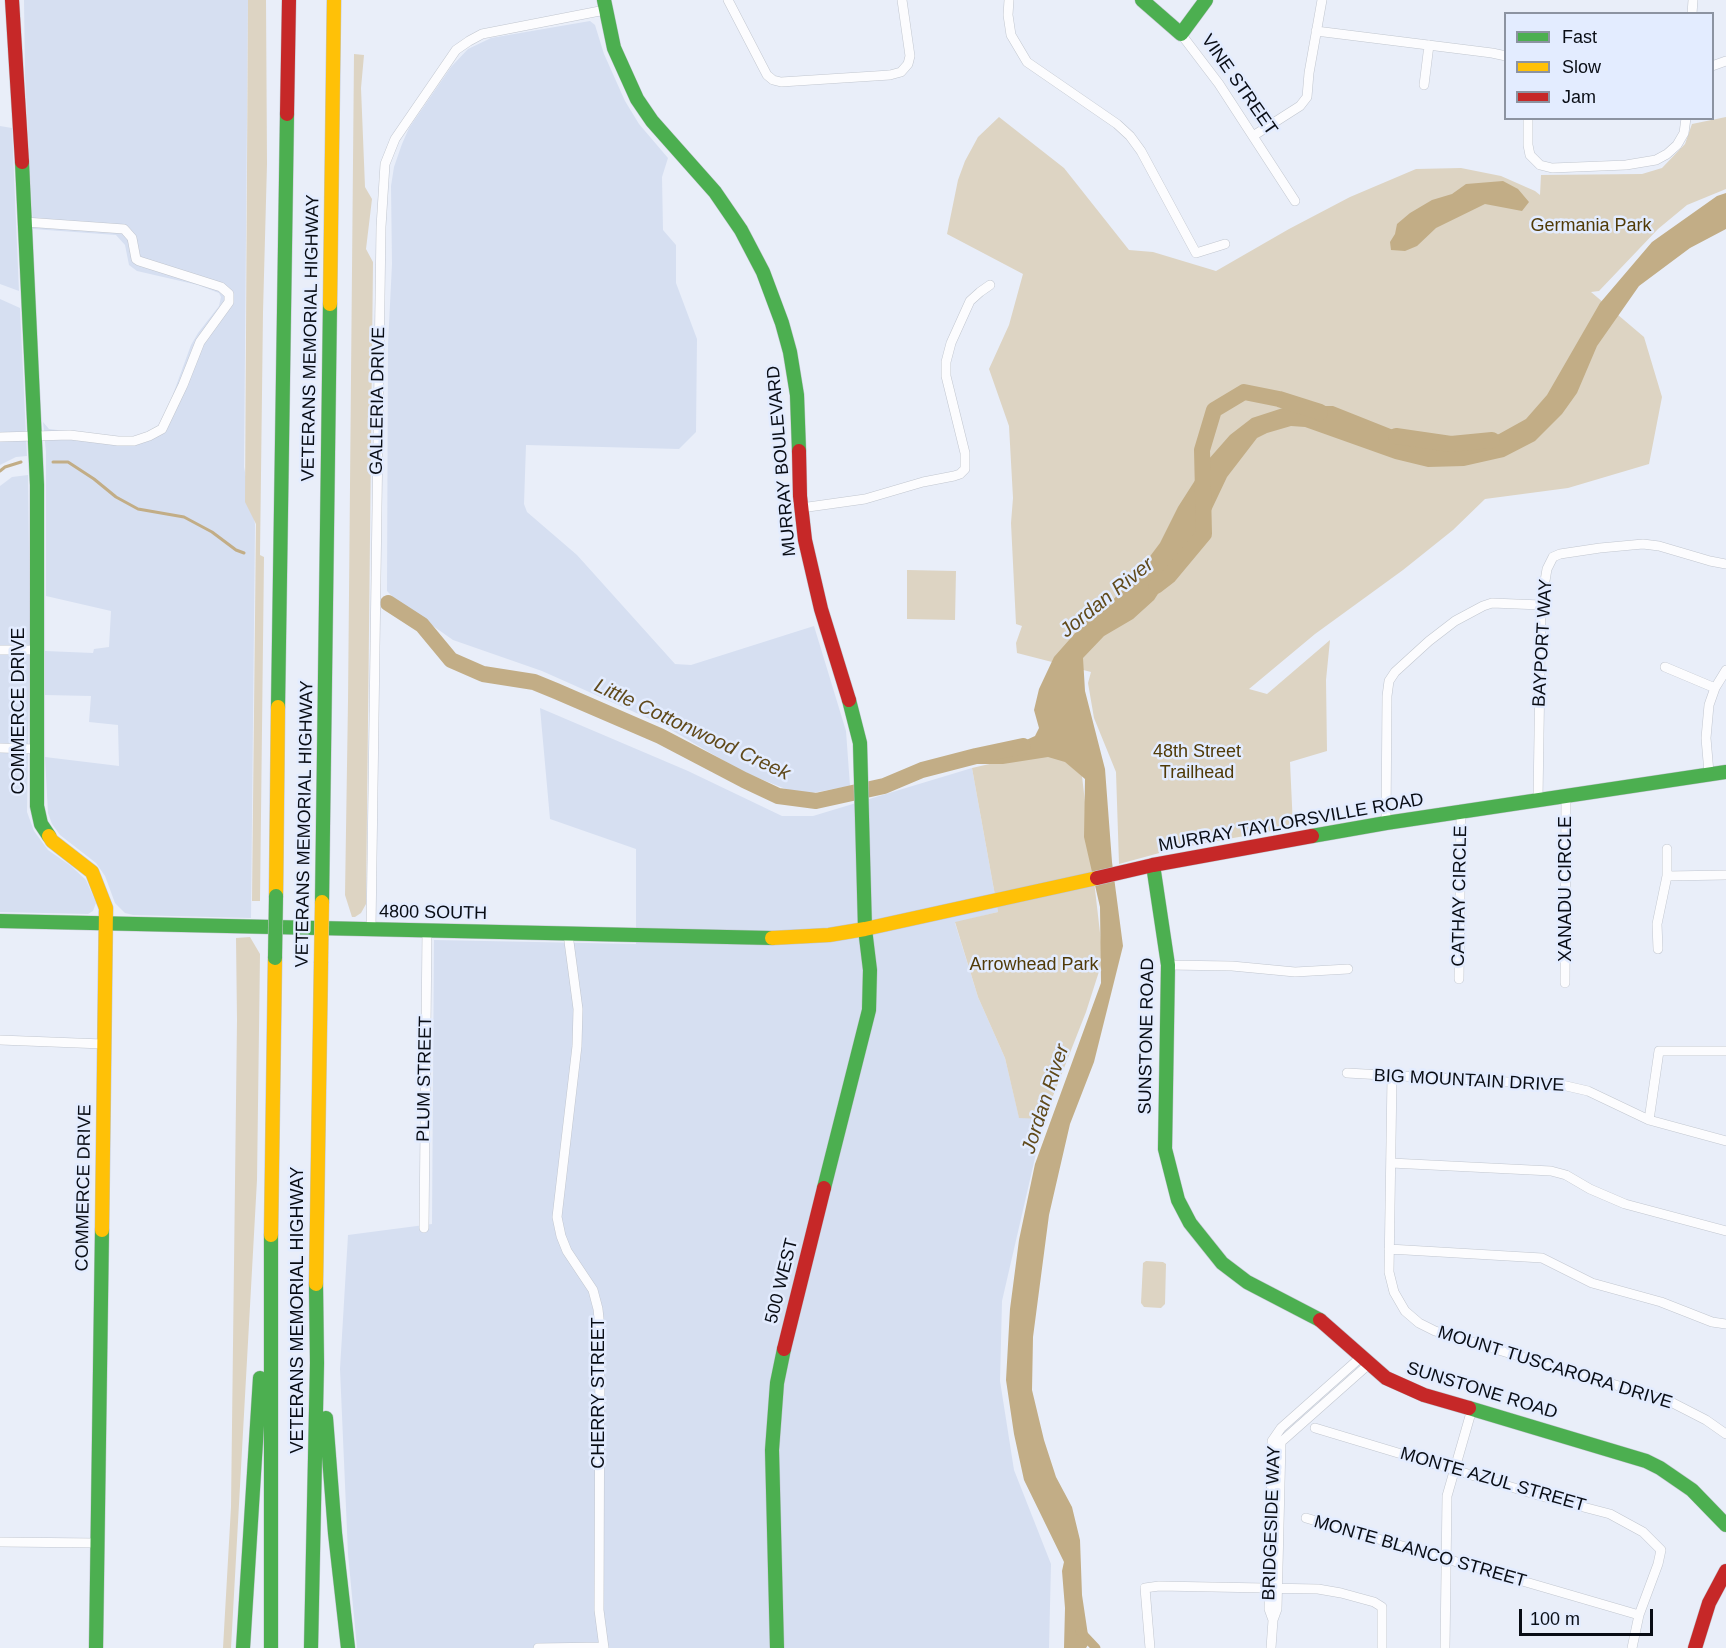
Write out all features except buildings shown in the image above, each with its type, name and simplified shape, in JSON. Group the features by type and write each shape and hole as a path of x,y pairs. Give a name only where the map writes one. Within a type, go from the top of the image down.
{"main road":[{"name":"COMMERCE DRIVE","path":"12,0 25,222 38,529 36,795 41,824 52,841 92,873 104,899 106,924 96,1648"},
{"name":"VETERANS MEMORIAL HIGHWAY","path":"271,1648 271,1205 280,477 290,0"},
{"name":"VETERANS MEMORIAL HIGHWAY","path":"311,1648 317,1363 316,1217 334,0"},
{"name":"VINE STREET","path":"1142,0 1181,34"},
{"path":"1181,34 1206,0"},
{"name":"MURRAY BOULEVARD","path":"604,5 614,48 637,99 652,121 715,192 741,230 771,292 790,352 797,395 801,508 805,540 820,609 855,719 860,743 866,929"},
{"name":"MURRAY TAYLORSVILLE ROAD","path":"866,929 1119,871 1386,823 1726,772"},
{"name":"SUNSTONE ROAD","path":"1153,865 1168,965 1165,1149 1178,1200 1202,1241 1236,1274 1266,1293 1321,1320 1386,1378 1408,1389 1646,1461 1692,1490 1726,1524"},
{"name":"4800 SOUTH","path":"0,921 767,938 829,935 866,929"},
{"name":"500 WEST","path":"777,1648 772,1465 775,1399 788,1333 870,1010 870,970 866,929"},
{"path":"243,1648 271,1205"},
{"path":"317,1363 326,1410 335,1533 348,1648"},
{"path":"1695,1648 1709,1603 1726,1571"}],"street":[{"path":"728,0 767,75 772,80 781,82 890,75 902,72 910,59 902,0"},
{"path":"1009,0 1008,22 1011,35 1027,62 1117,124 1130,136 1196,253 1225,244"},
{"path":"1253,136 1304,102 1308,92 1309,72 1322,0"},
{"name":"GALLERIA DRIVE","path":"371,929 380,261 385,164 395,139 456,50 482,34 604,5"},
{"path":"1316,31 1504,56"},
{"name":"VINE STREET","path":"1181,34 1206,65 1295,201"},
{"path":"1424,86 1428,45"},
{"path":"1528,120 1528,150 1533,159 1544,167 1626,165 1656,160 1677,145 1684,133 1686,120"},
{"path":"0,437 70,435 134,441 162,429 200,342 229,302 229,294 221,287 136,259 132,238 124,229 25,222"},
{"path":"801,508 865,499 923,482 954,476 965,469 965,453 948,383 946,362 951,343 970,302 990,285"},
{"name":"BAYPORT WAY","path":"1538,799 1541,605 1546,569 1553,558 1609,546 1643,544 1659,546 1726,564"},
{"path":"1386,823 1387,696 1389,681 1395,672 1455,621 1484,606 1491,603 1541,605"},
{"path":"0,650 37,650"},
{"path":"1665,667 1715,688"},
{"path":"1709,773 1706,723 1715,688 1726,670"},
{"path":"0,748 36,748"},
{"name":"XANADU CIRCLE","path":"1565,983 1566,795"},
{"name":"CATHAY CIRCLE","path":"1459,980 1461,812"},
{"path":"1658,949 1657,924 1667,876 1666,849"},
{"path":"1667,876 1726,875"},
{"name":"PLUM STREET","path":"424,1228 428,930"},
{"name":"CHERRY STREET","path":"568,934 576,980 577,1046 557,1217 567,1251 592,1290 598,1309 599,1610 604,1648"},
{"path":"1168,965 1232,966 1295,972 1348,969"},
{"path":"0,1040 103,1044"},
{"path":"1649,1120 1659,1051 1726,1051"},
{"name":"BIG MOUNTAIN DRIVE","path":"1347,1073 1576,1087 1596,1094 1649,1120 1726,1141"},
{"name":"MOUNT TUSCARORA DRIVE","path":"1392,1076 1389,1272 1394,1292 1405,1311 1426,1328 1669,1401 1706,1420 1726,1434"},
{"path":"1391,1163 1551,1171 1566,1175 1590,1189 1625,1204 1726,1231"},
{"path":"1389,1249 1542,1258 1592,1283 1661,1302 1712,1322 1726,1324"},
{"name":"BRIDGESIDE WAY","path":"1271,1648 1273,1620 1277,1609 1274,1588 1272,1441 1281,1428 1365,1360"},
{"path":"1445,1648 1446,1504 1472,1409"},
{"name":"MONTE AZUL STREET","path":"1315,1428 1610,1514 1643,1532 1661,1550 1639,1615"},
{"name":"MONTE BLANCO STREET","path":"1305,1518 1639,1615"},
{"path":"0,1542 97,1543"},
{"path":"1150,1648 1145,1588 1160,1586 1318,1588 1340,1592 1374,1602 1382,1607 1382,1648"},
{"path":"1632,1648 1639,1615"},
{"path":"538,1648 604,1648"}],"shaded area":[{"path":"24,0 248,0 244,467 255,524 251,918 125,913 115,903 105,876 96,863 60,835 48,813 45,757 119,766 118,725 89,722 91,696 45,695 45,651 93,653 94,649 109,647 111,611 46,596 46,452 43,422 49,429 125,438 144,436 156,431 168,408 191,345 219,306 221,297 219,293 198,285 137,271 129,265 125,245 116,235 33,229 25,75"},
{"path":"590,21 595,25 604,54 625,101 639,124 668,158 662,177 663,230 676,245 676,283 697,339 696,432 679,449 526,445 524,504 527,512 577,555 675,664 691,665 814,626 846,731 850,786 801,795 743,772 661,724 542,671 453,640 396,600 387,591 391,186 394,167 402,144 409,128 451,67 468,49 491,38"},
{"path":"0,126 12,128 19,291 0,284"},
{"path":"1503,181 1518,189 1529,202 1522,211 1485,204 1436,228 1417,246 1405,251 1391,250 1390,242 1397,224 1410,213 1432,200 1452,194 1466,184"},
{"path":"1726,193 1726,229 1690,248 1639,286 1597,346 1577,393 1562,414 1535,441 1504,457 1464,466 1428,467 1395,459 1305,427 1291,426 1267,433 1257,438 1227,477 1209,515 1154,600 1133,619 1104,636 1083,658 1085,691 1105,769 1112,862 1123,946 1094,1062 1070,1124 1049,1215 1033,1337 1032,1390 1044,1440 1056,1477 1072,1507 1080,1540 1082,1595 1088,1645 1086,1648 1064,1648 1065,1608 1062,1571 1064,1562 1024,1480 1006,1380 1010,1309 1019,1240 1035,1164 1101,983 1100,907 1084,837 1085,779 1065,762 1048,757 1003,764 974,764 1035,736 1039,728 1034,710 1039,689 1054,657 1085,622 1113,600 1139,571 1160,543 1178,507 1208,460 1230,435 1252,418 1289,406 1333,406 1421,441 1467,443 1499,434 1526,419 1547,395 1600,303 1652,242 1717,196"},
{"path":"0,299 20,308 27,456 16,457 0,465"},
{"path":"28,475 30,629 27,812 34,831 48,850 86,880 96,903 93,911 88,914 0,912 0,486 12,477"},
{"path":"540,708 688,771 782,816 813,816 972,768 998,912 955,923 978,997 1005,1058 1019,1117 1044,1119 1002,1301 1000,1381 1014,1470 1051,1564 1049,1648 357,1648 348,1554 340,1369 348,1235 432,1224 434,940 636,944 636,849 550,819"}],"green space":[{"path":"248,0 266,0 267,164 260,555 264,557 260,901 252,901 256,524 245,502"},
{"path":"354,54 364,55 361,88 365,187 372,199 366,249 373,262 366,904 361,913 352,917 345,895"},
{"path":"999,117 1064,168 1129,250 1153,252 1216,271 1350,197 1416,169 1461,168 1501,176 1540,195 1541,175 1642,174 1662,168 1685,144 1692,124 1726,117 1726,189 1687,205 1658,229 1599,291 1591,292 1644,337 1662,397 1649,464 1568,488 1485,499 1453,530 1403,570 1315,634 1249,689 1267,694 1330,640 1326,680 1327,751 1290,762 1293,827 1174,849 1119,864 1116,772 1094,718 1088,683 1091,672 1017,653 1016,643 1022,626 1016,624 1009,426 989,369 1009,325 1023,274 947,234 958,180 978,137"},
{"path":"907,570 956,571 955,620 907,619"},
{"name":"Arrowhead Park","path":"1033,754 1060,757 1082,776 1103,959 1086,1012 1044,1119 1019,1118 1005,1058 978,997 955,922 998,912 972,768"},
{"path":"250,937 260,954 257,1180 231,1648 223,1648 231,1507 236,938"},
{"path":"1146,1261 1166,1264 1165,1304 1161,1308 1144,1307 1141,1303 1143,1263"}],"waterway":[{"name":"Jordan River","path":"1156,586 1169,576 1204,534 1202,450 1214,410 1244,392 1279,399 1320,412"},
{"name":"Jordan River","path":"1396,436 1451,444 1492,440"},
{"name":"Little Cottonwood Creek","path":"0,471 21,462"},
{"name":"Little Cottonwood Creek","path":"53,462 68,462 116,497 138,509 184,517 244,553"},
{"name":"Little Cottonwood Creek","path":"388,603 422,625 451,660 483,674 534,682 556,691 660,736 778,796 816,801 884,786 922,770 1023,746"},
{"path":"1080,1631 1096,1648"}],"traffic: fast":[{"path":"604,0 614,48 637,99 652,121 715,192 741,230 763,272 790,352 797,395 799,451"},
{"path":"1142,0 1181,34 1206,0"},
{"path":"278,707 287,114"},
{"path":"22,162 37,485 37,806 41,824 49,836"},
{"path":"322,902 330,304"},
{"path":"824,1188 869,1010 870,970 865,929 860,743 849,700"},
{"path":"1312,836 1726,772"},
{"path":"1153,865 1168,965 1165,1149 1178,1200 1190,1223 1222,1263 1247,1282 1320,1320"},
{"path":"275,958 276,896"},
{"path":"0,921 772,938"},
{"path":"96,1648 102,1230"},
{"path":"271,1235 271,1648"},
{"path":"311,1648 317,1363 316,1284"},
{"path":"777,1648 772,1450 777,1383 784,1349"},
{"path":"243,1648 260,1378"},
{"path":"1469,1408 1646,1461 1692,1490 1726,1525"},
{"path":"326,1418 335,1533 348,1648"}],"traffic: slow":[{"path":"330,304 334,0"},
{"path":"276,896 278,707"},
{"path":"49,836 52,841 92,872 106,908 102,1230"},
{"path":"772,938 829,935 865,929 1097,878"},
{"path":"321,963 322,902"},
{"path":"271,1235 275,958"},
{"path":"316,1284 321,963"}],"traffic: jam":[{"path":"12,0 22,162"},
{"path":"287,114 289,0"},
{"path":"799,451 800,496 805,540 821,609 849,700"},
{"path":"1097,878 1153,865 1312,836"},
{"path":"784,1349 824,1188"},
{"path":"1320,1320 1386,1378 1424,1395 1469,1408"},
{"path":"1695,1648 1709,1603 1726,1571"}],"park label":[{"name":"Germania Park","path":"1591,226"},
{"name":"48th Street Trailhead","path":"1197,762"}]}
